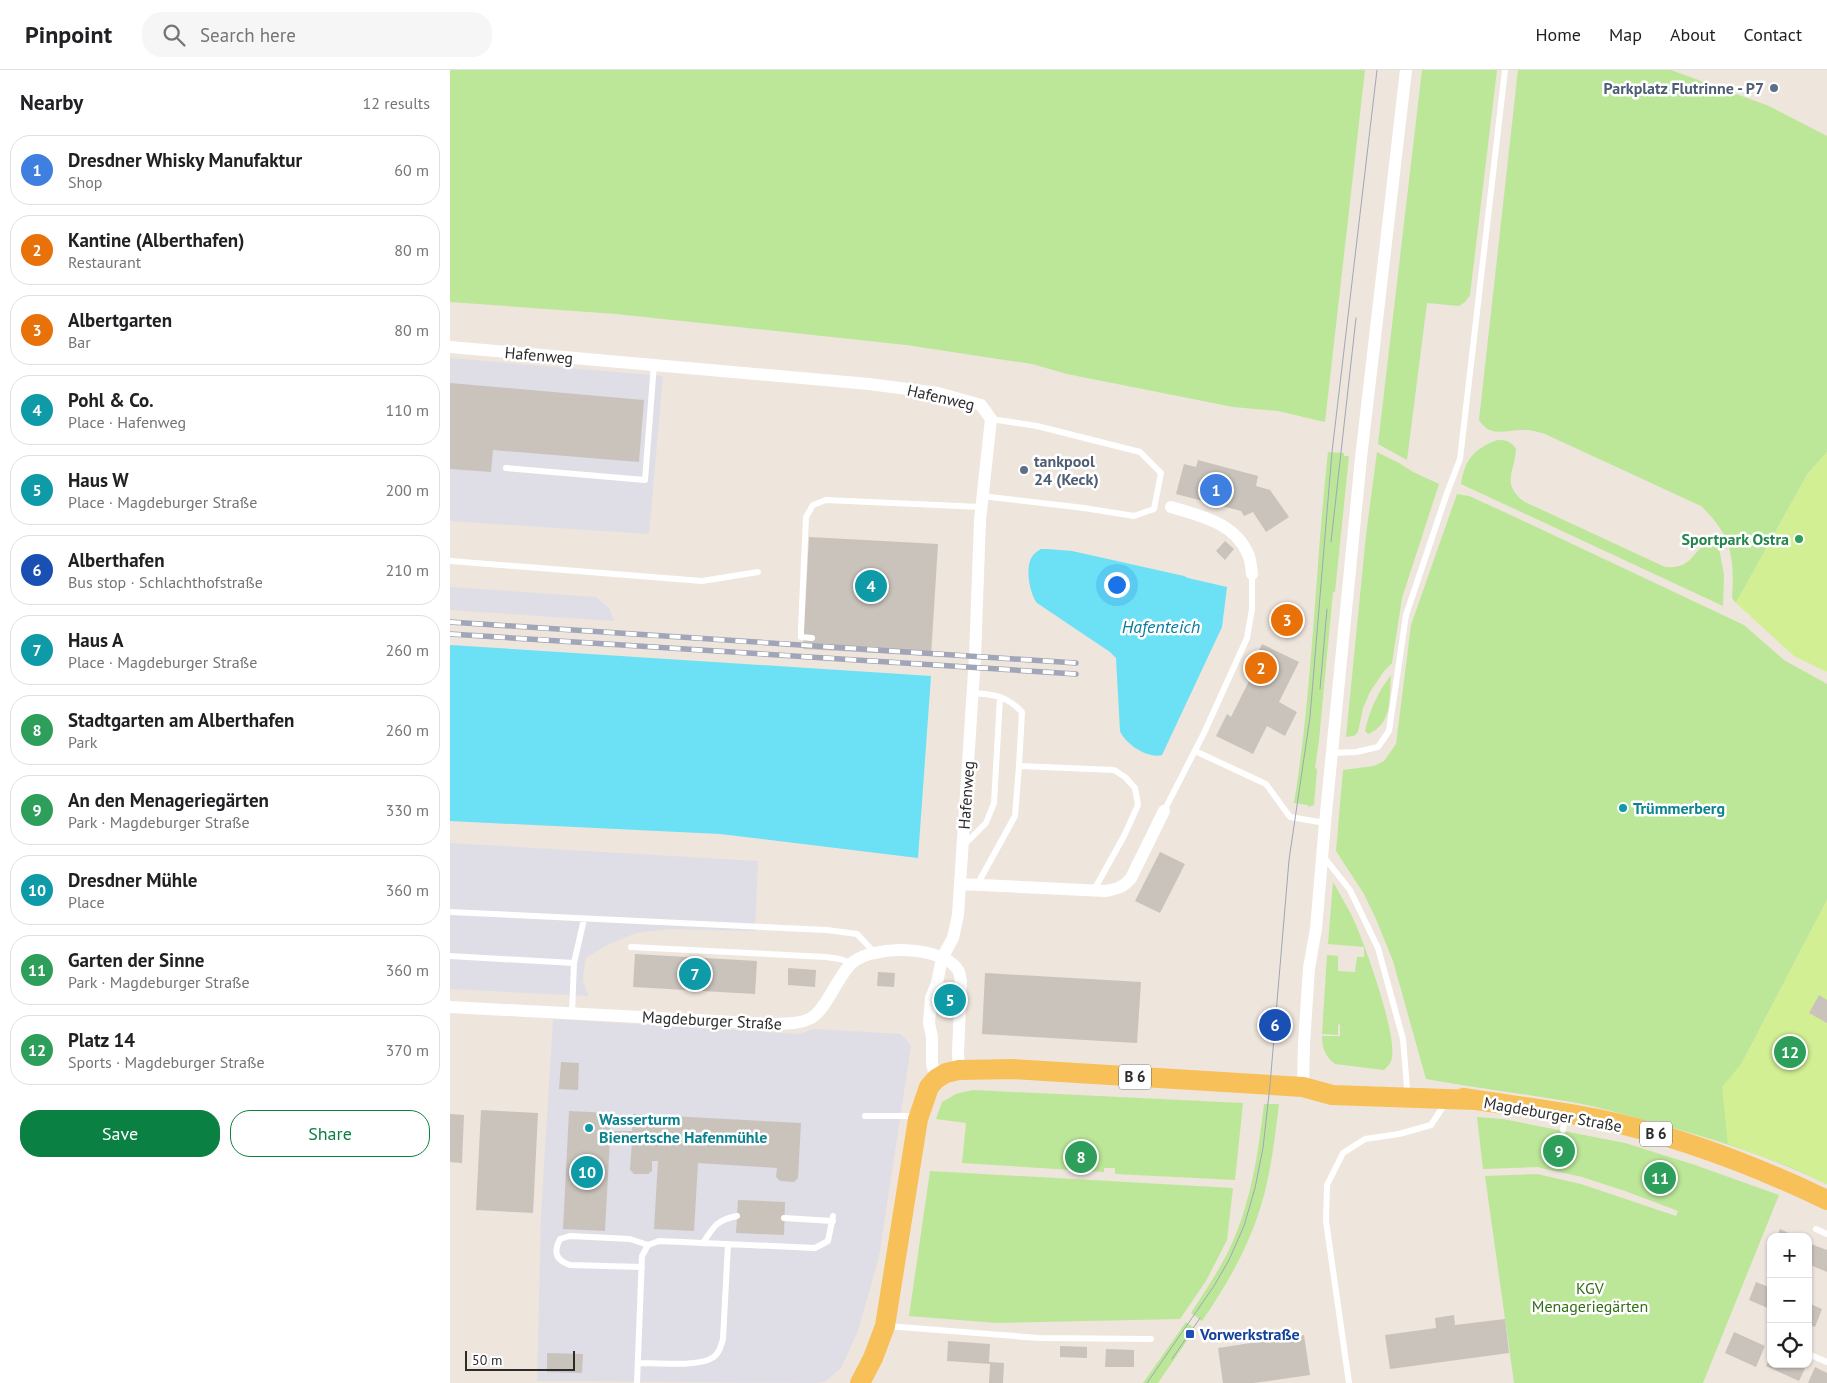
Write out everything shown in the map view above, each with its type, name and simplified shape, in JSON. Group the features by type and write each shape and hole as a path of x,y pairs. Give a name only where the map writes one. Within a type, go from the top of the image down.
{"main road":[{"name":"Magdeburger Straße","path":"959,1070 1013,1068 1303,1087 1332,1095 1475,1100"},
{"name":"B 6","path":"936,1079 946,1073 959,1070"},
{"path":"862,1379 874,1358 885,1326 919,1116 929,1086 936,1079"},
{"name":"Magdeburger Straße","path":"1303,1087 1333,1081 1406,1088 1475,1100 1565,1122 1599,1119 1691,1143 1779,1177 1827,1200"}],"street":[{"path":"1303,1087 1309,968 1316,929 1361,458 1406,70"},
{"name":"Hafenweg","path":"450,347 869,384 938,393 981,405 991,418 982,502 973,693 958,916 953,938 942,958"},
{"path":"1171,507 1213,519 1236,536 1248,555 1252,574"},
{"path":"960,884 1116,890 1125,885 1164,811"},
{"path":"851,963 860,957 874,952 903,949 922,951 942,958 958,970 961,981 959,1070"},
{"path":"936,1079 932,1064 932,1037 929,1023 931,998 937,983 942,958"},
{"name":"Magdeburger Straße","path":"450,1007 771,1024 796,1023 810,1019 818,1012 851,963"}],"lane":[{"path":"1332,753 1356,752 1378,747 1390,731 1406,615 1460,459 1506,70"},
{"path":"506,468 645,480 654,364"},
{"path":"812,638 801,637 806,517 813,505 826,500 982,502 1084,508 1134,516 1154,509 1161,473 1140,452 1037,426 991,418"},
{"path":"450,561 702,581 758,572"},
{"path":"1164,811 1195,751 1247,638 1252,609 1252,574"},
{"path":"973,693 1000,697 1011,701 1022,712 1015,816 977,885"},
{"path":"962,847 986,823 994,802 1000,697"},
{"path":"1195,751 1266,784 1290,817 1325,823"},
{"path":"1019,766 1114,770 1125,777 1135,788 1138,805 1124,836 1094,890"},
{"path":"1322,855 1350,890 1378,948 1403,1039 1406,1088"},
{"path":"450,912 827,930 857,934 874,952"},
{"path":"572,1013 574,963 584,919"},
{"path":"631,947 826,957 851,963"},
{"path":"450,956 574,963"},
{"path":"1349,1383 1326,1221 1327,1186 1343,1153 1365,1139 1399,1134 1432,1125 1448,1099"},
{"path":"865,1116 919,1116"},
{"path":"703,1243 715,1224 726,1218 737,1216"},
{"path":"642,1267 570,1265 561,1262 556,1255 556,1246 560,1239 570,1236 630,1239 648,1245 659,1241 815,1248 828,1241 833,1218 784,1218"},
{"path":"1816,1229 1827,1234"},
{"path":"638,1363 697,1363 712,1358 720,1350 723,1338 728,1244"},
{"path":"637,1383 642,1256 648,1245"},
{"path":"885,1326 1039,1338 1151,1338"},
{"path":"1812,1356 1827,1362"}],"shaded area":[{"path":"450,358 663,376 649,534 450,521"},
{"path":"450,587 596,597 609,608 614,621 450,610"},
{"path":"450,843 758,861 755,931 669,929 636,933 607,945 587,957 583,982 589,996 450,989"},
{"path":"553,1019 800,1034 813,1029 901,1034 911,1046 879,1257 858,1331 841,1368 826,1381 816,1383 537,1381 541,1215"}],"green space":[{"path":"450,70 1365,70 1325,422 1278,411 1233,407 1067,374 1032,364 906,345 616,314 450,302"},
{"path":"1422,70 1497,70 1470,295 1459,306 1427,303 1407,460 1378,444"},
{"path":"1518,70 1671,70 1769,106 1827,136 1827,452 1807,475 1736,603 1732,598 1733,571 1729,548 1719,527 1701,506 1545,434 1528,430 1494,431 1488,429 1479,420"},
{"path":"1497,440 1508,442 1516,449 1511,483 1517,495 1525,502 1665,567 1682,565 1709,544 1719,548 1724,575 1723,606 1461,484 1465,468 1472,456 1482,447"},
{"path":"1328,452 1344,453 1344,456 1349,456 1315,768 1317,769 1314,805 1308,807 1308,805 1294,803 1306,716"},
{"path":"1377,452 1439,484 1402,598 1392,663 1384,671 1370,692 1363,708 1358,732 1354,736 1346,737 1366,535"},
{"name":"Sportpark Ostra","path":"1827,452 1827,672 1794,656 1736,603 1807,475"},
{"path":"1457,494 1469,496 1502,511 1744,625 1784,660 1827,684 1827,900 1742,1063 1827,1184 1784,1165 1740,1149 1614,1112 1577,1103 1426,1079 1393,961 1364,894 1336,851 1343,770 1374,766 1384,761 1396,744 1411,625"},
{"path":"1391,675 1386,717 1376,730 1368,734 1365,731 1369,715 1378,694"},
{"path":"1333,882 1357,928 1372,966 1386,1012 1392,1050 1391,1061 1384,1070 1335,1064 1326,1055 1323,1048 1322,1036 1340,1036 1340,1024 1338,1025 1338,1035 1322,1034 1327,955 1338,956 1338,971 1355,972 1357,957 1364,957 1364,947 1328,944"},
{"path":"1827,900 1827,1184 1791,1167 1728,1144 1722,1087 1742,1063"},
{"path":"973,1090 1243,1103 1235,1180 1115,1174 1115,1168 1104,1168 1104,1172 962,1163 966,1123 936,1119 942,1102 956,1094"},
{"path":"1264,1104 1279,1104 1264,1195 1253,1229 1239,1261 1202,1321 1191,1313 1225,1258 1237,1233 1248,1197 1256,1160"},
{"name":"KGV Menageriegärten","path":"1477,1117 1503,1119 1625,1143 1695,1165 1779,1195 1703,1383 1514,1383 1485,1176 1537,1174 1581,1184 1676,1216 1678,1211 1582,1177 1537,1167 1483,1169"},
{"path":"930,1171 1233,1188 1227,1240 1206,1281 1180,1319 997,1323 909,1316"},
{"path":"1186,1322 1195,1329 1158,1383 1143,1383"}],"water":[{"name":"Hafenteich","path":"1041,549 1072,551 1227,587 1222,627 1162,755 1156,756 1144,753 1127,741 1120,731 1116,658 1037,603 1032,594 1028,571 1033,555"},
{"path":"450,645 931,676 918,858 720,834 450,821"}],"building":[{"path":"450,383 644,400 639,462 493,450 491,472 450,469"},
{"path":"1198,460 1258,476 1256,486 1270,490 1289,517 1266,532 1253,512 1244,516 1241,511 1176,494 1184,464 1196,467"},
{"path":"809,537 938,544 931,656 803,649"},
{"path":"1225,541 1234,549 1225,560 1216,551"},
{"path":"1262,644 1299,662 1279,702 1297,712 1285,736 1267,726 1253,754 1216,736 1227,714 1231,717 1253,673 1249,671"},
{"path":"1160,852 1185,864 1160,913 1135,901"},
{"path":"635,954 757,961 755,994 633,987"},
{"path":"788,968 816,970 815,987 788,985"},
{"path":"878,972 895,973 894,987 877,986"},
{"path":"985,973 1141,982 1137,1043 982,1034"},
{"path":"946,986 956,987 953,1013 944,1012"},
{"path":"1819,995 1827,1000 1827,1023 1809,1013"},
{"path":"561,1062 579,1063 578,1090 559,1089"},
{"path":"481,1110 538,1113 533,1213 476,1210"},
{"path":"569,1111 611,1113 610,1131 632,1131 633,1114 801,1123 798,1178 794,1182 780,1181 776,1177 777,1168 698,1163 694,1231 654,1229 658,1161 652,1161 652,1171 648,1174 634,1174 630,1170 632,1140 610,1139 605,1231 563,1229"},
{"path":"450,1114 464,1115 462,1163 450,1162"},
{"path":"738,1200 785,1202 784,1235 736,1233"},
{"path":"1780,1229 1788,1233 1778,1233"},
{"path":"1812,1244 1827,1250 1827,1272 1812,1266"},
{"path":"1756,1282 1767,1286 1767,1308 1749,1300"},
{"path":"1812,1305 1822,1309 1815,1327 1812,1326"},
{"path":"1454,1315 1455,1325 1505,1319 1509,1353 1390,1369 1385,1335 1436,1328 1435,1318"},
{"path":"1734,1332 1765,1346 1756,1367 1725,1353"},
{"path":"1304,1335 1310,1375 1254,1383 1223,1383 1218,1348"},
{"path":"948,1341 990,1344 989,1362 1004,1363 1003,1383 989,1383 990,1364 947,1361"},
{"path":"1060,1346 1087,1347 1087,1358 1060,1357"},
{"path":"1106,1349 1134,1350 1134,1367 1105,1367"},
{"path":"547,1353 583,1354 582,1373 547,1372"},
{"path":"1815,1367 1827,1373 1827,1383 1808,1383"},
{"path":"1770,1368 1805,1368 1799,1381"}],"tram line":[{"path":"1147,1383 1214,1286 1229,1260 1244,1226 1255,1188 1263,1148 1289,860 1310,717 1332,452 1377,70"},
{"path":"1331,542 1356,318"},
{"path":"1320,689 1327,609"},
{"path":"1172,1359 1200,1318"}],"railway":[{"path":"450,622 1076,663"},
{"path":"450,634 1076,674"}],"place":[{"name":"Parkplatz Flutrinne - P7","path":"1774,88"},
{"name":"tankpool 24 (Keck)","path":"1024,470"},
{"name":"Dresdner Whisky Manufaktur","path":"1216,490"},
{"name":"Sportpark Ostra","path":"1799,539"},
{"name":"Pohl & Co.","path":"871,586"},
{"name":"Albertgarten","path":"1287,620"},
{"name":"Kantine (Alberthafen)","path":"1261,668"},
{"name":"Trümmerberg","path":"1623,808"},
{"name":"Haus A","path":"695,974"},
{"name":"Haus W","path":"950,1000"},
{"name":"Alberthafen","path":"1275,1025"},
{"name":"Platz 14","path":"1790,1052"},
{"name":"Wasserturm Bienertsche Hafenmühle","path":"589,1128"},
{"name":"An den Menageriegärten","path":"1559,1151"},
{"name":"Stadtgarten am Alberthafen","path":"1081,1157"},
{"name":"Dresdner Mühle","path":"587,1172"},
{"name":"Garten der Sinne","path":"1660,1178"},
{"name":"Vorwerkstraße","path":"1190,1334"}]}
